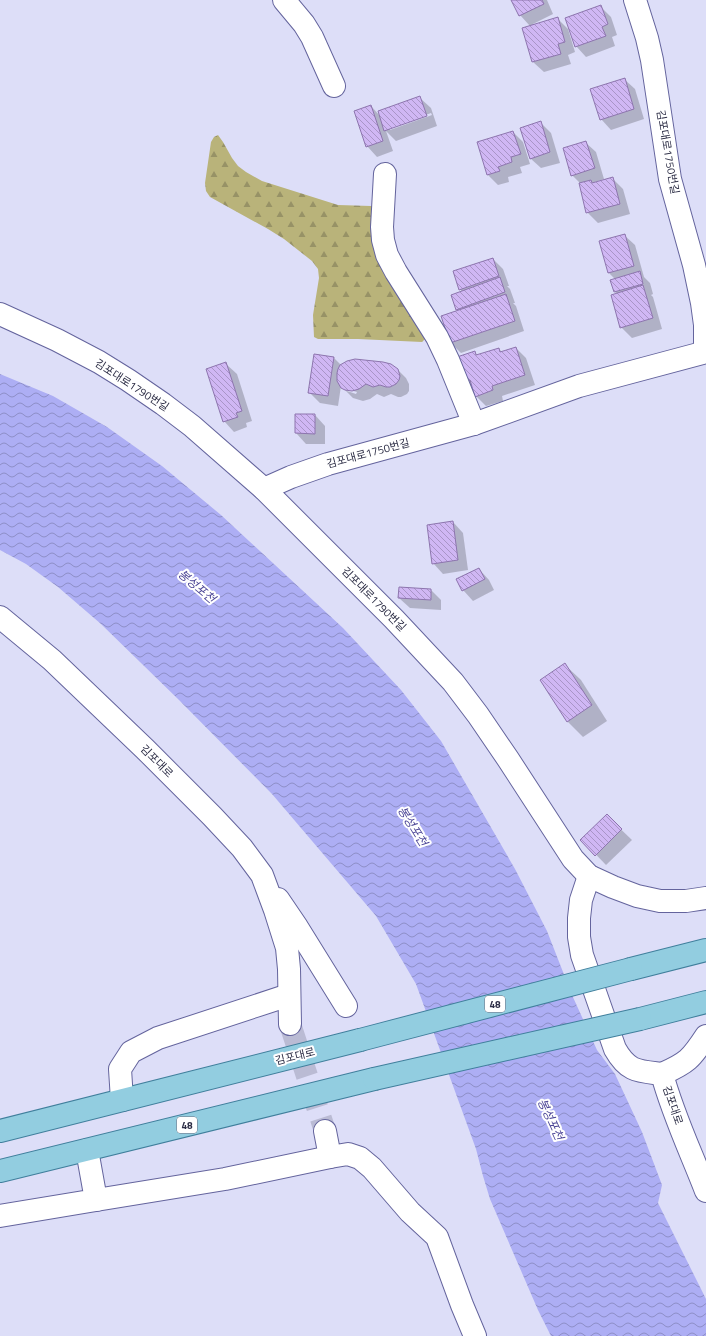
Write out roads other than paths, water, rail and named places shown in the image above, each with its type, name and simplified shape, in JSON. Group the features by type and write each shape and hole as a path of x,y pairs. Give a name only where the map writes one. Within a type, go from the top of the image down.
{"main road":[{"name":"김포대로","path":"6,1126 122,1100 706,950"},
{"name":"48","path":"0,1171 374,1079 640,1019 706,1002"}],"lane":[{"path":"284,0 304,24 312,37 334,86"},
{"name":"김포대로1750번길","path":"264,489 291,477 328,464 474,424 578,386 706,352 705,325 702,303 694,265 670,179 652,60 635,0"},
{"path":"385,174 382,227 383,240 387,255 437,337 474,424"},
{"name":"김포대로1790번길","path":"0,314 57,340 99,362 128,380 192,426 264,489 394,619 453,682 500,747 573,859 589,876 612,888 660,901 686,901 706,898"},
{"name":"김포대로","path":"0,617 52,660 156,760 232,837 262,875 276,910 287,948 290,969 290,1024"},
{"path":"262,875 297,926 346,1006"},
{"name":"김포대로","path":"589,876 581,900 579,937 582,955 614,1049 620,1059 628,1066 639,1071 662,1074 676,1117 706,1191"},
{"path":"122,1100 120,1069 131,1052 158,1038 289,995"},
{"path":"662,1074 682,1065 693,1056 706,1036"},
{"path":"325,1131 330,1157"},
{"path":"86,1150 96,1200"},
{"path":"0,1216 225,1178 348,1154 360,1158 372,1168 410,1212 437,1237 462,1306 475,1336"}],"water":[{"name":"봉성포천","path":"0,374 53,396 107,427 162,466 221,515 343,628 401,690 441,741 515,869 547,931 572,995 597,1050 615,1074 642,1132 662,1185 658,1203 706,1299 706,1336 551,1336 538,1310 490,1199 476,1149 416,984 376,916 272,794 101,624 58,587 26,564 0,550"}],"tunnel":[{"path":"290,1024 325,1131"}]}
